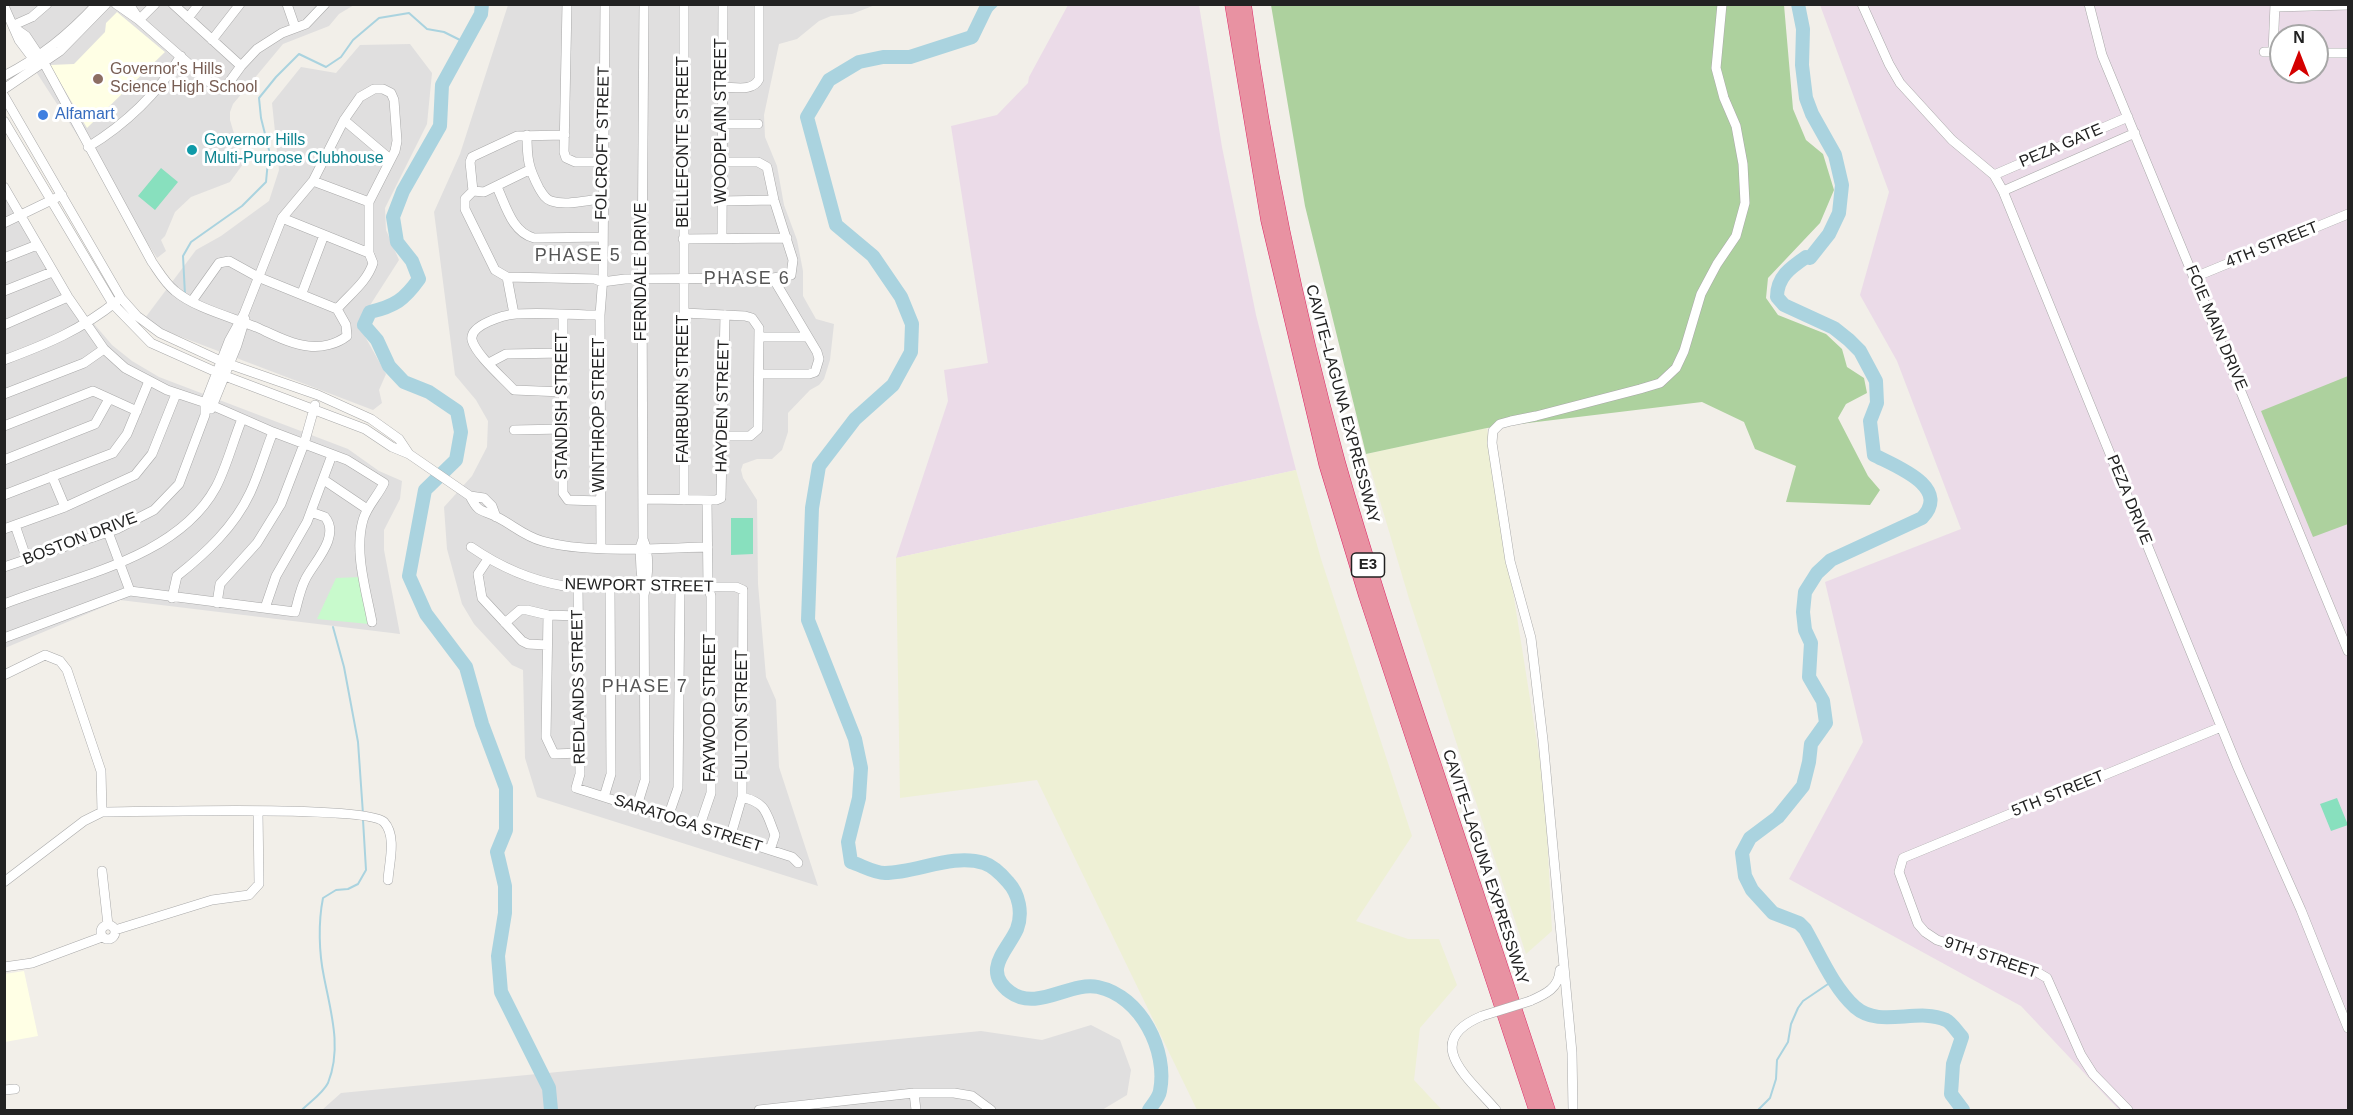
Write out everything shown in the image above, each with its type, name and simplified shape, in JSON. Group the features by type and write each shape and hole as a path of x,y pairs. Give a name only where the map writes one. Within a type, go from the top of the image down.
{"highway":[{"name":"CAVITE–LAGUNA EXPRESSWAY","path":"1232,4 1268,220 1326,464 1369,607 1536,1110"},
{"name":"CAVITE–LAGUNA EXPRESSWAY","path":"1244,4 1280,218 1312,362 1338,461 1376,592 1548,1110"}],"street":[{"path":"15,27 32,17 47,4"},
{"path":"4,76 39,62 97,4"},
{"path":"4,89 78,35 106,4"},
{"path":"116,4 123,11 140,20 216,87 220,88 225,88 241,66 265,43 295,27 306,24 325,4"},
{"path":"129,4 140,20"},
{"path":"140,20 155,4"},
{"path":"173,4 241,66"},
{"path":"189,18 199,4"},
{"path":"212,40 240,4"},
{"path":"287,4 295,27"},
{"path":"567,4 564,152 570,160 602,162"},
{"name":"FOLCROFT STREET","path":"600,279 603,237 605,4"},
{"name":"BELLEFONTE STREET","path":"684,4 683,239 685,277"},
{"name":"WOODPLAIN STREET","path":"722,238 723,4"},
{"path":"722,87 752,87 759,79 759,4"},
{"path":"1573,1110 1572,1053 1552,818 1531,638 1510,561 1492,443 1493,431 1500,424 1582,405 1660,383 1676,368 1684,351 1701,294 1717,264 1736,236 1745,203 1743,164 1736,126 1724,98 1716,68 1722,4"},
{"name":"PEZA DRIVE","path":"1862,4 1884,55 1900,83 1952,140 1994,175 2003,191 2221,727 2301,910 2349,1028"},
{"name":"FCIE MAIN DRIVE","path":"2090,4 2102,55 2349,651"},
{"name":"FERNDALE DRIVE","path":"637,806 645,780 642,276 644,5"},
{"path":"2274,24 2275,6 2349,5"},
{"path":"4,6 19,40 48,74 152,262 176,292 192,301 243,319 300,345 320,347 342,341 348,336 346,325 338,309 258,277 229,261 219,263 192,301"},
{"path":"2329,52 2349,53"},
{"path":"88,147 114,131 142,106 165,81 181,56"},
{"path":"210,404 282,218 313,181 344,120 360,97 375,88 383,89 391,93 394,100 396,141 395,152 369,202 369,252 373,263 368,275 338,309"},
{"path":"4,96 121,298 137,316 160,333 226,363 318,395 371,419 399,439 410,454 424,466 468,495 484,498 492,506 496,517"},
{"name":"PEZA GATE","path":"1994,175 2128,117"},
{"path":"344,120 390,159"},
{"path":"4,121 113,304 151,343 221,375 365,429 392,447 410,454"},
{"path":"722,124 758,124"},
{"name":"PEZA GATE","path":"2003,191 2135,133"},
{"path":"527,135 529,170 545,198 550,201 603,199"},
{"path":"473,191 470,162 472,157 517,136 565,135"},
{"path":"473,191 465,199 465,209 495,270 507,277 773,278 791,275 793,260 774,200 767,167 763,163 722,162"},
{"path":"473,191 484,192 529,170"},
{"path":"313,181 369,202"},
{"path":"497,187 516,228 526,236 534,238 603,237"},
{"path":"5,189 52,272 86,325 104,349 125,368 176,394 210,404 273,432 348,460 384,483 367,509 363,522 360,552 372,622"},
{"path":"4,224 62,195"},
{"path":"722,201 774,200"},
{"name":"4TH STREET","path":"2195,277 2349,214"},
{"path":"282,218 369,252"},
{"path":"302,293 324,235"},
{"path":"683,239 787,238"},
{"path":"4,258 37,245"},
{"path":"4,291 52,272"},
{"path":"507,277 514,314"},
{"name":"FAIRBURN STREET","path":"684,500 685,277"},
{"path":"759,374 809,374 815,372 819,359 773,278"},
{"name":"WINTHROP STREET","path":"600,279 601,548"},
{"path":"4,326 68,297"},
{"path":"4,360 62,338 86,325 121,298"},
{"path":"684,313 752,318 760,332 758,429 750,436 722,436"},
{"path":"563,392 514,390 475,347 472,338 475,329 514,314 600,315"},
{"name":"STANDISH STREET","path":"563,315 563,493 568,500 600,501"},
{"name":"HAYDEN STREET","path":"707,500 721,498 725,315"},
{"path":"760,332 807,337"},
{"path":"4,394 84,363 104,349"},
{"path":"489,363 506,354 563,353"},
{"path":"4,495 113,453 127,434 149,381"},
{"path":"4,426 93,391 137,411"},
{"path":"4,529 65,507 135,475 152,454 176,394"},
{"path":"217,603 220,584 257,543 281,504 304,444 318,395"},
{"path":"4,460 94,424 109,399"},
{"name":"BOSTON DRIVE","path":"4,567 108,532 154,510 179,484 210,404"},
{"path":"4,604 120,563 170,538 195,514 215,488 242,419"},
{"path":"514,430 563,429"},
{"path":"172,598 177,576 206,553 232,522 250,493 273,432"},
{"path":"265,608 276,576 311,512 333,455"},
{"path":"52,476 65,507"},
{"path":"324,480 367,509"},
{"path":"468,495 482,513 496,517 519,532 541,541 566,546 601,548 644,545 708,547"},
{"path":"643,499 707,500"},
{"name":"FAYWOOD STREET","path":"699,828 711,793 711,596 708,588 707,500"},
{"path":"4,638 130,591 295,612 304,582 325,547 330,533 330,526 325,517 311,512"},
{"path":"15,525 27,560"},
{"path":"108,532 130,591"},
{"name":"NEWPORT STREET","path":"471,547 488,559 518,574 542,582 644,589 736,587 743,591"},
{"path":"488,559 478,574 482,598 522,641 528,644 547,645"},
{"name":"REDLANDS STREET","path":"576,788 580,774 578,586"},
{"path":"604,797 611,774 610,586"},
{"path":"668,817 678,788 680,587"},
{"name":"FULTON STREET","path":"730,838 742,797 743,591"},
{"path":"505,623 520,610 548,615 578,616"},
{"path":"548,615 546,737 554,754 580,753"},
{"path":"4,675 45,655 60,661 67,670 101,771 102,812"},
{"name":"5TH STREET","path":"1900,865 1903,858 2221,727"},
{"name":"SARATOGA STREET","path":"576,788 792,857 798,863"},
{"path":"742,797 756,801 764,807 775,835 770,850"},
{"path":"4,968 32,963 102,938 101,929 212,900 249,895 258,884 258,811"},
{"path":"4,882 84,821 102,812 258,811 377,817 387,825 391,837 388,880"},
{"name":"9TH STREET","path":"1900,865 1899,872 1918,924 1925,932 1937,940 2035,971 2047,978 2080,1055 2093,1074 2128,1110"},
{"path":"102,871 111,927"},
{"path":"1496,1110 1458,1068 1453,1052 1453,1042 1459,1030 1466,1024 1482,1016 1530,1001 1550,991 1557,984 1560,974 1561,938"},
{"path":"4,1090 15,1089"},
{"path":"914,1093 916,1110"},
{"path":"759,1110 844,1107 914,1093 965,1094 991,1110"}],"shaded area":[{"path":"4,5 354,5 339,14 329,26 283,44 233,104 230,120 243,164 230,182 191,197 175,212 161,240 166,251 157,258 20,47 5,20"},
{"path":"508,5 875,5 852,14 831,16 819,21 797,39 779,44 764,115 765,137 777,166 784,205 797,240 803,271 803,296 816,319 834,324 830,360 824,379 788,413 788,432 782,450 772,459 757,459 743,464 741,470 743,478 757,500 758,584 766,677 776,700 779,767 818,886 537,797 525,758 523,670 512,665 474,624 462,604 447,549 444,507 472,476 487,447 488,421 476,400 455,375 434,212 460,154"},
{"path":"1068,5 1199,5 1222,147 1256,315 1296,470 896,558 948,401 944,370 988,363 951,126 997,115 1028,83 1029,77"},
{"path":"1820,5 2348,5 2348,1110 2119,1110 2021,1006 1789,879 1863,742 1825,582 1961,529 1897,361 1860,295 1889,192"},
{"name":"Governor's Hills Science High School","path":"117,12 165,52 87,128 50,65 74,64 105,32 106,23"},
{"path":"410,44 432,73 427,124 385,208 386,230 399,260 358,324 386,374 379,390 382,403 373,410 163,330 145,318 196,250 221,236 269,201 279,170 272,103 301,67 336,73 360,45"},
{"path":"4,180 72,298 112,345 132,361 159,377 348,449 379,471 402,481 400,499 384,530 384,550 400,634 120,600 5,648"},
{"path":"1487,428 1545,793 1552,931 1526,954 1410,602 1366,454"},
{"path":"1296,470 1321,559 1412,836 1356,921 1408,939 1439,939 1457,985 1420,1028 1414,1080 1442,1110 1197,1110 1037,780 900,798 896,558"},
{"path":"24,971 38,1036 5,1042 5,974"},
{"path":"1091,1025 1120,1040 1131,1070 1127,1095 1102,1110 322,1110 341,1093 981,1031 1042,1040"}],"green space":[{"path":"1271,5 1784,5 1793,109 1806,140 1823,154 1834,190 1820,223 1768,278 1766,298 1778,315 1826,334 1842,349 1847,367 1864,378 1867,393 1846,404 1838,418 1868,476 1880,490 1870,505 1786,502 1796,466 1755,449 1744,422 1702,402 1487,428 1366,454 1305,206"},
{"path":"161,168 178,182 155,210 138,196"},
{"path":"2348,376 2348,524 2313,537 2261,411"},
{"path":"731,518 753,518 753,554 731,555"},
{"path":"361,577 369,624 317,619 336,578"},
{"path":"2337,798 2348,825 2331,831 2320,804"}],"waterway":[{"path":"482,4 481,14 442,85 440,126 403,191 393,217 397,242 412,261 419,279 398,301 370,312 364,325 377,340 389,366 404,382 429,392 457,411 461,432 456,460 425,490 409,576 426,614 466,667 482,724 506,788 506,830 497,852 505,886 505,913 498,956 501,992 549,1088 551,1110"},
{"path":"988,4 972,37 910,57 883,57 859,62 829,80 807,117 836,225 873,256 901,297 912,324 911,352 893,385 855,419 819,466 812,508 808,620 855,739 861,768 859,798 848,842 851,862 881,873 960,860 991,866 1015,892 1020,910 1017,929 1003,952 997,968 1002,984 1010,992 1031,999 1087,986 1113,992 1127,1001 1148,1027 1160,1059 1160,1091 1149,1110"},
{"path":"980,22 998,4"},
{"path":"1798,4 1803,29 1802,65 1806,98 1812,114 1835,155 1842,185 1839,213 1829,234 1810,258 1806,257 1782,278 1777,297 1784,305 1834,328 1860,351 1876,381 1877,403 1870,421 1874,455 1917,479 1926,487 1930,497 1929,507 1922,518 1831,560 1817,573 1805,592 1803,612 1805,630 1811,643 1809,677 1823,701 1826,723 1811,744 1803,786 1778,817 1750,838 1742,853 1745,876 1752,890 1773,913 1799,923 1805,929 1833,980 1855,1007 1876,1016 1935,1017 1946,1020 1952,1025 1962,1037 1953,1064 1951,1094 1963,1110"},
{"path":"185,295 183,256 191,242 242,206 266,182 269,150 261,118 259,98 299,54 326,67 341,57 353,40 379,18 409,13 427,29 444,32 466,43"},
{"path":"333,627 344,667 358,742 363,814"},
{"path":"302,1110 326,1087 334,1057 334,1030 320,948 323,898 336,890 348,889 358,884 366,870 363,820"},
{"path":"1758,1110 1770,1098 1776,1079 1777,1060 1788,1042 1791,1024 1798,1008 1803,1001 1834,980"}],"place":[{"name":"Governor's Hills Science High School","path":"98,79"},
{"name":"Alfamart","path":"43,115"},
{"name":"Governor Hills Multi-Purpose Clubhouse","path":"192,150"}],"district":[{"name":"PHASE 5","path":"578,256"},
{"name":"PHASE 6","path":"747,279"},
{"name":"PHASE 7","path":"645,687"}]}
